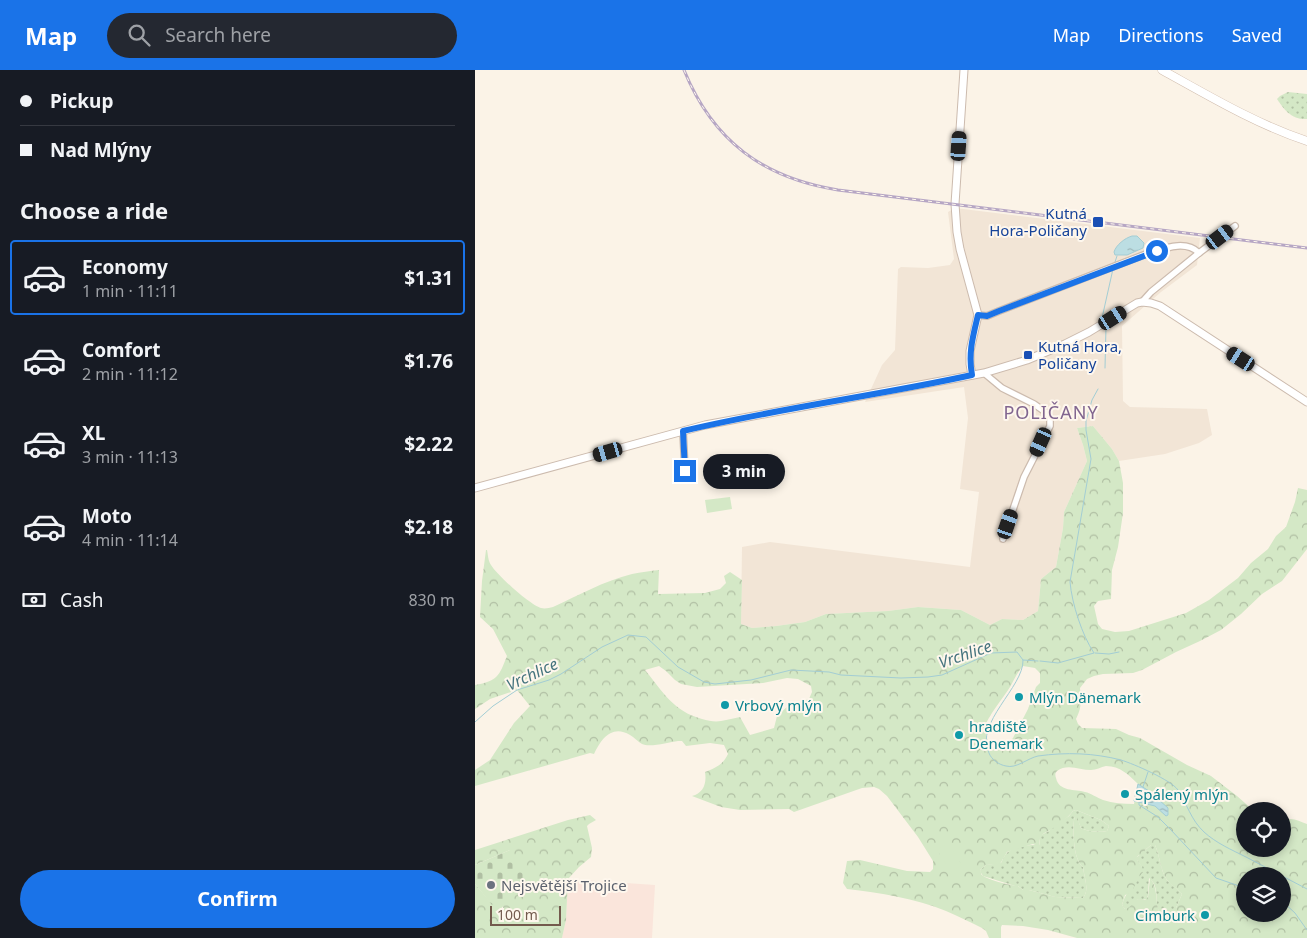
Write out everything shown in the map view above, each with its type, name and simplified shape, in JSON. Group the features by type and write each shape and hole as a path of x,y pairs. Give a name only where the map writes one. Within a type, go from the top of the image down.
{"main road":[{"path":"1162,70 1248,117 1307,141"}],"street":[{"path":"964,70 956,215 960,249 978,315 970,351 972,375"},
{"path":"1142,302 1151,292 1235,226"},
{"path":"978,315 987,316 1168,247 1187,246 1195,248 1199,253"},
{"path":"475,488 683,431 727,421 984,373 1027,360 1065,344 1089,332 1133,305 1142,302 1160,306 1307,402"},
{"path":"984,373 1002,388 1037,405 1048,414 1050,421 1050,426 1024,477 1003,539"},
{"path":"683,431 685,471"}],"shaded area":[{"path":"955,208 1200,238 1197,265 1161,292 1122,326 1123,401 1130,407 1207,409 1212,435 1199,443 1165,454 1119,461 1112,449 1093,426 1077,428 1087,461 1064,512 1056,567 1041,579 1038,611 1023,620 1002,619 990,625 961,610 918,607 888,611 826,614 805,622 776,626 752,628 741,624 742,547 770,542 970,567 979,492 960,489 968,418 964,387 865,402 882,365 895,350 898,269 901,267 928,268 950,265 954,259 948,212"},
{"path":"568,879 655,885 652,938 562,938 566,920"}],"green space":[{"path":"1288,92 1307,94 1307,119 1293,116 1277,99"},
{"path":"1093,426 1112,449 1119,461 1123,483 1123,513 1118,547 1112,570 1111,599 1098,601 1094,606 1098,624 1102,629 1115,632 1129,631 1186,613 1209,600 1238,578 1251,563 1268,549 1276,536 1286,527 1298,488 1307,490 1307,549 1282,581 1262,594 1221,630 1200,641 1142,670 1133,673 1103,674 1087,679 1080,688 1081,704 1076,719 1082,728 1116,729 1140,738 1187,765 1211,776 1237,796 1244,802 1236,802 1236,857 1291,857 1291,819 1307,824 1307,938 1077,938 1048,930 1002,925 1001,938 989,938 986,931 982,928 934,906 872,892 847,889 843,883 847,861 860,860 907,871 930,872 933,869 933,861 918,837 887,796 879,789 874,787 862,788 794,812 789,809 740,810 721,807 692,796 699,793 703,787 705,772 718,766 726,758 728,754 724,745 710,743 686,746 682,741 678,741 645,745 630,735 618,731 604,738 594,754 590,753 475,786 475,770 490,760 514,723 530,706 517,690 490,699 475,709 475,685 489,682 497,676 507,656 493,629 480,617 486,550 494,570 522,596 536,606 543,608 553,607 611,580 635,573 659,570 658,594 705,593 720,589 726,583 724,576 730,572 742,580 741,624 752,628 805,622 826,614 888,611 918,607 961,610 990,625 1002,619 1023,620 1038,611 1041,579 1056,567 1064,512 1087,461 1077,428","holes":["659,666 681,684 697,687 763,683 787,678 798,679 811,686 812,692 809,699 788,706 777,716 774,728 750,735 740,717 712,721 692,716 676,706 645,670","1023,666 1035,668 1040,673 1040,683 1036,687 1028,709 1013,738 1003,750 994,748 989,744 984,728 989,717","1106,766 1120,769 1138,784 1134,804 1107,801 1087,793 1064,788 1060,786 1055,776 1057,771 1065,767 1095,770","1076,810 1101,820 1109,826 1107,831 1104,832 1086,830 1081,828 1077,817 1075,817 1075,852 1083,867 1086,883 1086,891 1083,898 1055,897 1023,890 1018,886 1004,884 981,874 980,870 986,865 1000,864 1007,852 1033,844 1040,847 1042,835","1151,845 1155,845 1165,876 1182,894 1172,918 1169,919 1160,912 1150,878 1148,897 1145,900 1138,899 1125,909 1122,905 1125,895 1131,893 1143,872 1137,857 1139,855 1144,856 1145,850"]},
{"path":"730,497 732,509 707,513 705,500"},
{"path":"1076,810 1101,820 1109,826 1107,831 1104,832 1086,830 1081,828 1075,817 1075,852 1083,867 1086,883 1086,891 1083,898 1055,897 1023,890 1018,886 983,876 980,870 986,865 1001,863 1006,854 1011,850 1023,846 1040,845 1039,838 1041,835"},
{"path":"590,815 596,820 587,826 592,848 591,857 568,879 566,920 562,938 475,938 475,884 492,904 510,850 475,865 475,850 568,820"},
{"path":"948,843 962,865 951,872 937,850"},
{"path":"1151,845 1155,845 1167,880 1182,894 1176,911 1172,918 1169,919 1159,912 1156,888 1149,878 1147,899 1138,899 1127,909 1122,905 1142,867 1136,858"},
{"path":"510,850 532,888 492,905 475,884 475,865"}],"water":[{"path":"1132,236 1137,236 1144,243 1143,248 1127,255 1115,255 1115,249 1119,244"},
{"path":"1138,784 1168,808 1168,815 1166,816 1155,806 1134,801"}],"waterway":[{"path":"1114,265 1117,256"},
{"path":"1102,318 1113,269"},
{"path":"1105,368 1106,327"},
{"path":"1040,661 1058,663 1094,653 1078,619 1070,582 1091,459 1086,421 1092,400 1098,389"},
{"name":"Vrchlice","path":"475,722 493,706 517,690 549,680 602,647 628,635 646,637 678,667 704,682 715,684 751,680 791,670 829,672 841,675 901,678 928,677 942,675 991,653 1017,652 1023,660 1021,671 988,730 986,741 989,753 996,761 1010,767 1038,756 1080,754 1121,760 1134,765 1174,786 1192,817 1204,832 1214,840 1307,889"},
{"path":"1095,653 1109,654 1119,652"},
{"path":"1023,660 1038,661"},
{"path":"1143,787 1148,772"},
{"path":"1139,803 1139,805 1158,817 1216,878 1236,885"},
{"path":"1291,909 1307,930"}],"railway":[{"path":"684,70 696,95 710,117 726,136 744,152 764,165 786,176 811,184 838,190 1307,248"}],"place":[{"name":"Kutná Hora-Poličany","path":"1098,222"},
{"name":"Kutná Hora, Poličany","path":"1028,355"},
{"name":"Mlýn Dänemark","path":"1019,697"},
{"name":"Vrbový mlýn","path":"725,705"},
{"name":"hradiště Denemark","path":"959,735"},
{"name":"Spálený mlýn","path":"1125,794"},
{"name":"Nejsvětější Trojice","path":"491,885"},
{"name":"Cimburk","path":"1205,915"}],"district":[{"name":"POLIČANY","path":"1051,412"}],"route":[{"path":"685,471 683,431 972,375 970,351 978,315 987,316 1157,251"}]}
